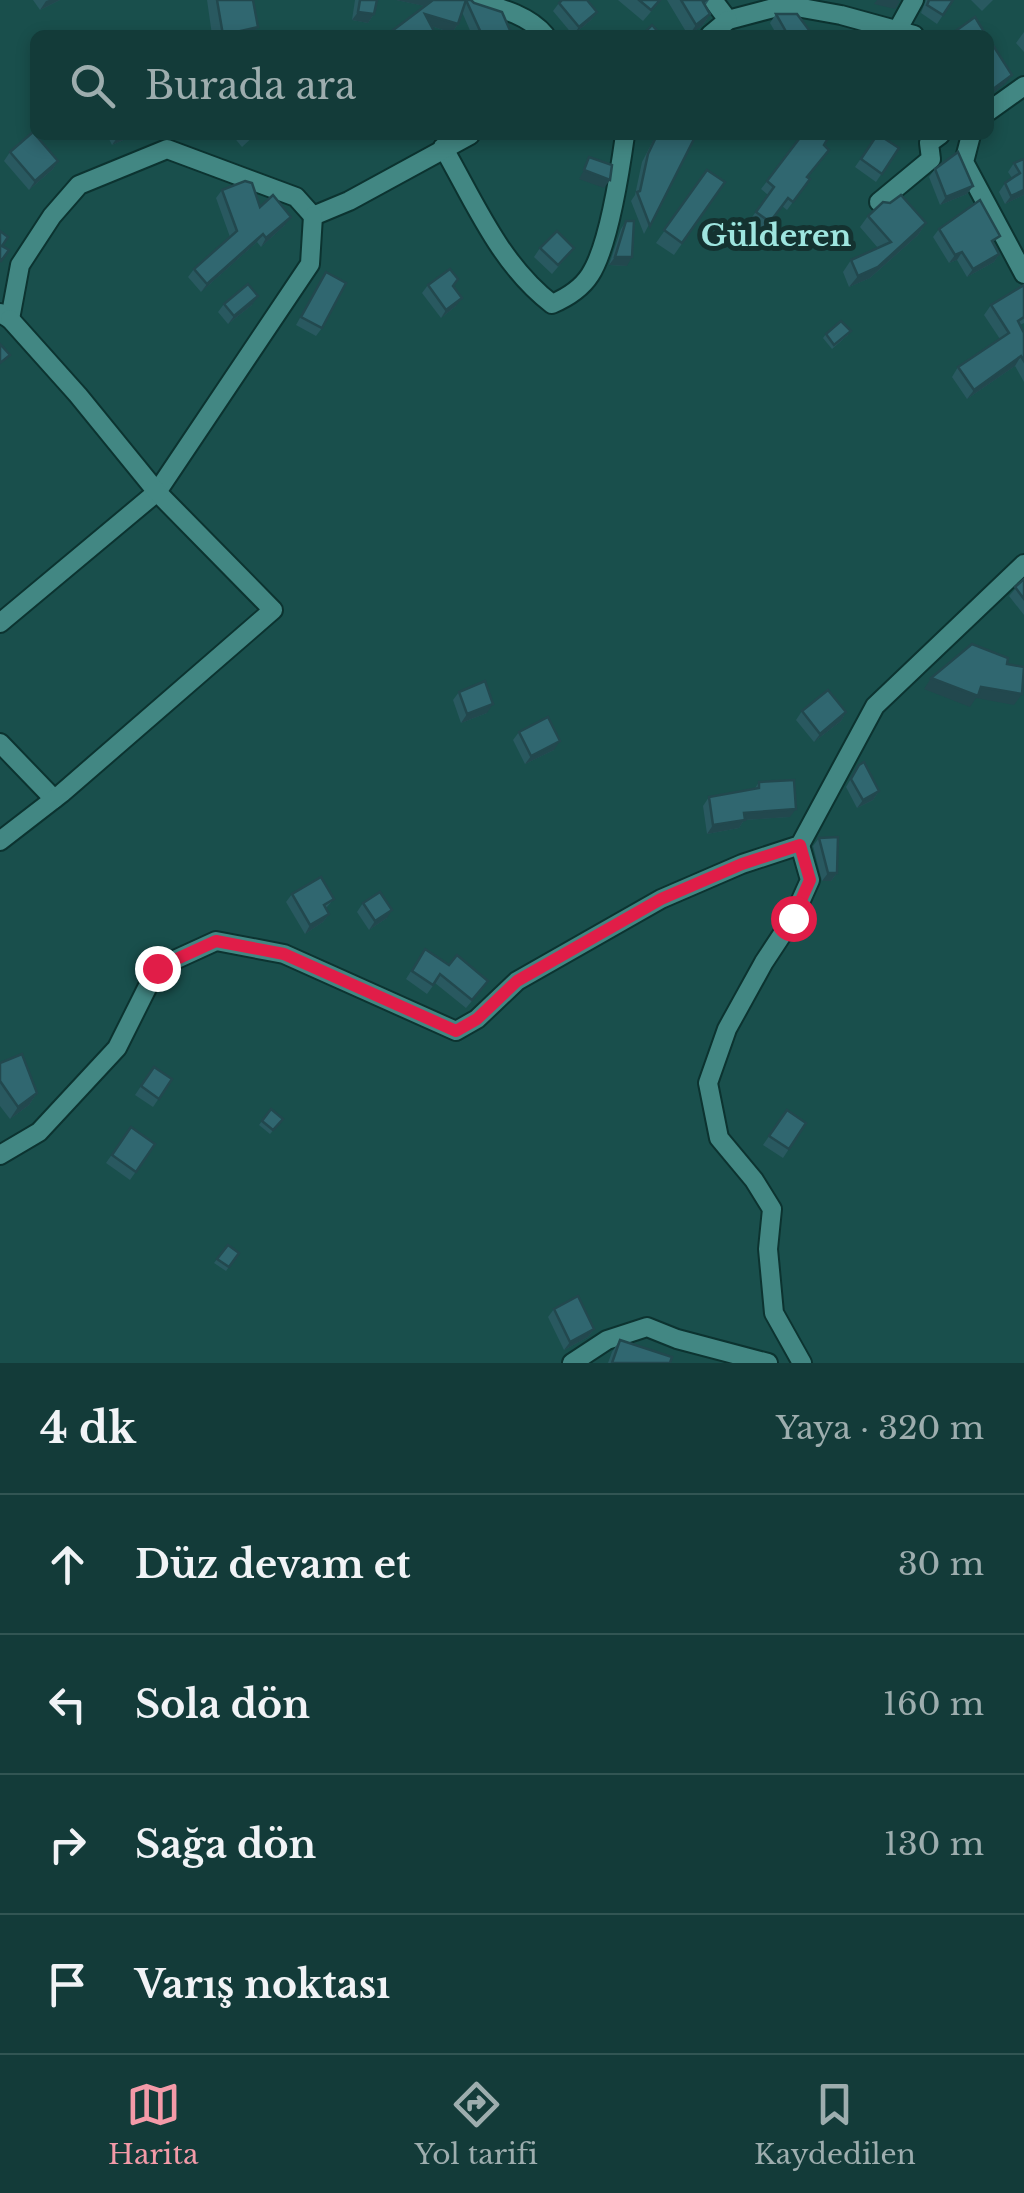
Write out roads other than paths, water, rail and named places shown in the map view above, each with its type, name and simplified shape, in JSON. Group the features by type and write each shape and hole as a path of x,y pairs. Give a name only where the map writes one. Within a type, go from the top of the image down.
{"street":[{"path":"472,0 514,7 541,30"},
{"path":"714,0 728,20"},
{"path":"906,30 914,0"},
{"path":"716,30 728,20 785,5 897,30"},
{"path":"994,108 1024,86"},
{"path":"313,216 458,140"},
{"path":"444,146 508,262 530,288 552,304 569,296 590,277 600,253 625,140"},
{"path":"879,202 931,159 929,143 933,140"},
{"path":"971,140 964,162 1024,274"},
{"path":"0,623 157,492 310,264 313,216 296,197 167,149 78,185 20,265 5,316 78,395 157,492 273,610 0,841"},
{"path":"0,1155 38,1132 116,1048 157,968 216,941 284,954 456,1031 477,1019 517,981 661,899 742,864 800,845 875,706 1024,564"},
{"path":"0,742 54,799"},
{"path":"800,845 810,880 793,918 727,1029 708,1083 719,1138 772,1209 768,1248 774,1313 802,1363"},
{"path":"572,1363 607,1340 647,1327 768,1363"}],"district":[{"name":"Gülderen","path":"776,235"}]}
